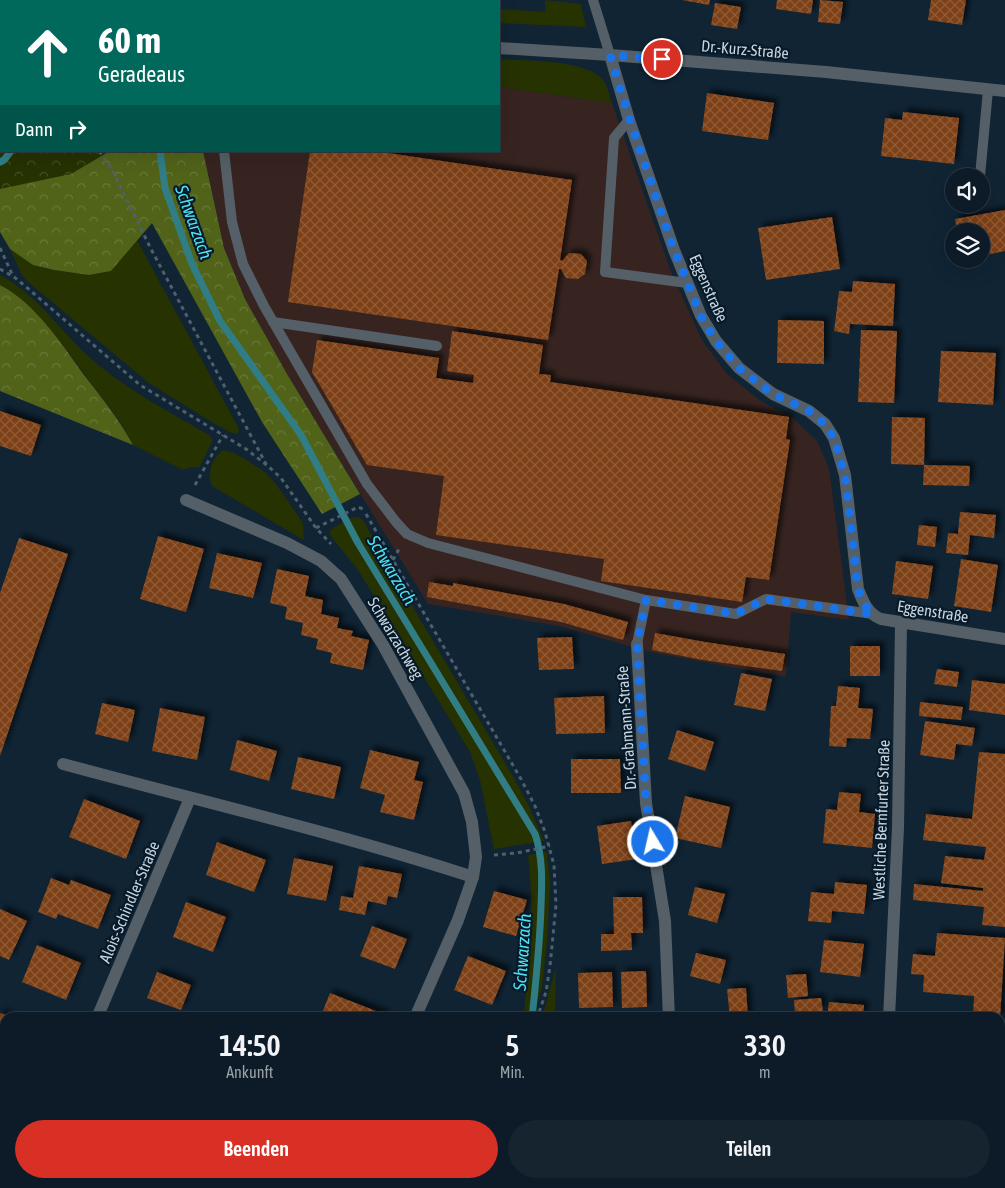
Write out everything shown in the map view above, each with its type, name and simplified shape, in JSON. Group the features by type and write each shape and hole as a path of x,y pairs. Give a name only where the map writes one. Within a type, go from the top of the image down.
{"street":[{"name":"Dr.-Kurz-Straße","path":"500,48 826,72 1005,91"},
{"name":"Eggenstraße","path":"610,55 656,202 701,316 716,341 739,368 773,394 809,411 825,424 834,438 845,475 858,589 863,603 873,614 881,619 1005,638"},
{"name":"Schwarzachweg","path":"186,500 287,543 321,562 341,579 382,645 464,793 472,822 476,857 473,877 458,920 419,1012"},
{"name":"Westliche Bernfurter Straße","path":"889,1012 898,828 902,623"},
{"name":"Dr.-Grabmann-Straße","path":"637,644 646,803 665,921 669,1012"},
{"path":"63,764 418,860 473,877"},
{"name":"Alois-Schindler-Straße","path":"100,1012 190,798"}],"lane":[{"path":"594,0 610,55"},
{"path":"981,168 988,90"},
{"path":"630,120 614,138 606,272 687,283"},
{"path":"224,152 232,222 243,264 273,322 367,484 407,534 428,543 646,600 736,614 766,599 873,614"},
{"path":"273,322 437,346"},
{"path":"637,644 646,600"}],"path":[{"path":"100,152 111,168 151,249 268,466"},
{"path":"0,248 14,277"},
{"path":"0,269 14,277 140,385 246,449 268,466 282,478 316,528 353,509 361,507 364,510 535,806 550,846 554,865 556,905 546,992 539,1012"},
{"path":"186,500 223,435"},
{"path":"476,857 550,846"}],"shaded area":[{"path":"500,87 612,103 671,272 702,340 727,374 762,402 792,417 817,441 829,468 849,620 791,612 786,677 650,652 559,626 428,604 287,374 245,299 224,248 203,152 500,152"}],"green space":[{"path":"545,0 581,4 586,27 500,23 500,9 545,12"},
{"path":"500,59 555,62 584,69 596,74 604,81 612,103 500,87"},
{"path":"0,152 203,152 224,248 245,299 287,374 360,494 322,514 262,422 152,223 111,271 89,275 33,265 10,249 0,232"},
{"path":"0,152 108,152 71,174 0,189"},
{"path":"137,240 239,429 238,434 215,424 149,383 27,281 22,275 10,249 33,265 89,275 111,271"},
{"path":"0,275 36,301 87,355 115,378 209,435 212,438 212,442 199,468 191,467 183,470 133,445 121,423 52,331 29,307 0,285"},
{"path":"0,285 13,293 36,313 57,337 122,426 133,445 0,391"},
{"path":"223,450 234,453 248,461 265,472 276,484 303,523 304,540 212,486 211,466"},
{"path":"352,517 358,517 363,520 514,778 529,806 544,841 494,849 480,780 470,752 358,570 330,535 330,531 333,528"},
{"path":"547,852 550,883 542,987 534,1012 524,1012 531,916 528,855"},
{"path":"556,967 555,1012 543,1012"}],"building":[{"path":"682,0 710,0 709,5"},
{"path":"777,0 813,0 811,14 776,9"},
{"path":"820,0 843,2 840,24 818,22"},
{"path":"931,0 966,0 962,25 928,20"},
{"path":"715,3 741,7 737,29 711,25"},
{"path":"707,93 774,103 768,140 702,131"},
{"path":"903,112 959,118 954,164 881,156 885,118 902,120"},
{"path":"310,152 381,152 572,180 560,260 562,261 569,253 581,254 587,261 585,274 578,279 566,278 561,269 559,269 548,340 288,302"},
{"path":"1005,210 1005,251 990,254 990,223 956,223 955,219"},
{"path":"832,217 840,269 766,280 758,228"},
{"path":"853,281 895,284 893,326 850,324 849,334 834,331 839,291 852,292"},
{"path":"778,320 824,321 824,364 777,363"},
{"path":"861,330 897,331 894,403 858,402"},
{"path":"452,331 543,345 539,374 551,375 550,382 789,417 786,439 790,440 769,580 746,577 742,602 601,581 604,559 436,535 444,476 367,465 312,372 317,340 439,358 436,378 473,383 474,375 447,371"},
{"path":"941,351 996,353 993,405 938,402"},
{"path":"0,411 41,425 31,456 0,446"},
{"path":"892,417 925,418 924,465 891,464"},
{"path":"924,465 970,466 969,486 923,485"},
{"path":"960,512 996,515 994,538 970,535 968,555 946,553 948,533 958,534"},
{"path":"919,525 937,527 935,547 917,545"},
{"path":"158,536 204,549 186,612 140,599"},
{"path":"19,538 68,554 0,756 0,593"},
{"path":"217,553 262,563 253,598 209,588"},
{"path":"961,559 998,565 991,612 954,606"},
{"path":"896,561 933,566 928,599 892,594"},
{"path":"277,569 309,576 305,596 323,600 321,614 339,618 337,628 353,631 351,636 369,640 363,670 330,663 332,653 316,649 318,639 301,635 303,623 285,619 287,607 270,603"},
{"path":"429,582 453,586 453,583 564,604 628,622 623,640 561,622 427,597"},
{"path":"655,633 785,654 782,671 703,660 652,650"},
{"path":"572,637 574,669 539,670 537,638"},
{"path":"850,646 880,646 880,676 850,676"},
{"path":"937,669 959,672 957,687 934,684"},
{"path":"741,673 772,679 765,711 734,705"},
{"path":"972,680 1005,684 1005,715 969,710"},
{"path":"838,686 860,688 858,708 873,709 870,739 847,738 846,747 829,746 831,706 836,706"},
{"path":"604,696 605,733 556,734 554,698"},
{"path":"920,702 963,707 961,720 919,716"},
{"path":"102,703 135,710 128,742 95,734"},
{"path":"160,708 205,717 197,760 152,751"},
{"path":"925,721 975,728 972,746 956,744 954,760 920,755"},
{"path":"677,730 714,742 705,771 668,759"},
{"path":"237,740 277,751 269,781 230,770"},
{"path":"370,750 419,762 414,780 423,782 414,820 380,812 385,795 360,788"},
{"path":"979,752 1005,754 1005,927 982,925 984,907 913,900 914,884 983,891 983,888 941,883 945,856 984,860 986,847 923,840 926,814 972,819"},
{"path":"298,757 341,767 334,799 291,789"},
{"path":"571,759 620,759 621,793 571,793"},
{"path":"839,792 861,794 859,812 875,814 872,848 823,843 826,809 837,810"},
{"path":"685,796 730,807 721,848 675,838"},
{"path":"84,799 140,821 126,859 69,837"},
{"path":"631,821 637,859 602,864 597,826"},
{"path":"217,842 266,860 254,892 206,875"},
{"path":"294,858 333,866 326,901 287,894"},
{"path":"359,866 402,874 397,898 388,896 386,905 368,901 365,915 339,910 341,896 353,898"},
{"path":"51,878 69,885 71,880 111,895 98,929 58,914 56,919 38,912"},
{"path":"835,882 867,885 864,914 832,911 831,923 808,921 811,892 834,894"},
{"path":"695,887 725,894 717,923 688,915"},
{"path":"494,891 527,900 516,936 483,927"},
{"path":"613,897 642,897 643,933 631,933 632,950 601,951 601,934 614,934"},
{"path":"186,902 226,917 213,952 173,937"},
{"path":"0,909 27,921 9,960 0,956"},
{"path":"372,926 407,939 395,969 360,956"},
{"path":"937,933 1005,938 1000,1012 973,1012 974,996 923,992 924,975 911,974 913,954 935,956"},
{"path":"824,940 864,944 860,977 820,972"},
{"path":"37,945 81,963 66,1000 22,982"},
{"path":"696,953 726,960 720,984 690,976"},
{"path":"468,956 506,971 492,1005 454,990"},
{"path":"646,971 647,1007 622,1008 621,972"},
{"path":"157,972 191,985 181,1010 147,998"},
{"path":"612,972 613,1007 579,1008 578,973"},
{"path":"806,974 808,996 788,998 786,975"},
{"path":"746,988 748,1012 729,1012 727,989"},
{"path":"330,993 378,1012 322,1012"},
{"path":"821,998 823,1011 795,1012 794,1000"},
{"path":"829,1002 864,1005 863,1012 828,1012"}],"waterway":[{"path":"0,162 10,152"},
{"name":"Schwarzach","path":"160,152 165,188 192,264 220,321 301,435 358,543 535,834 541,861 542,888 539,948 533,1012"}],"route":[{"path":"653,842 646,803 637,644 646,600 736,614 766,599 873,614 863,603 858,589 845,475 834,438 825,424 809,411 773,394 739,368 716,341 701,316 674,250 656,202 610,55 662,59"}]}
